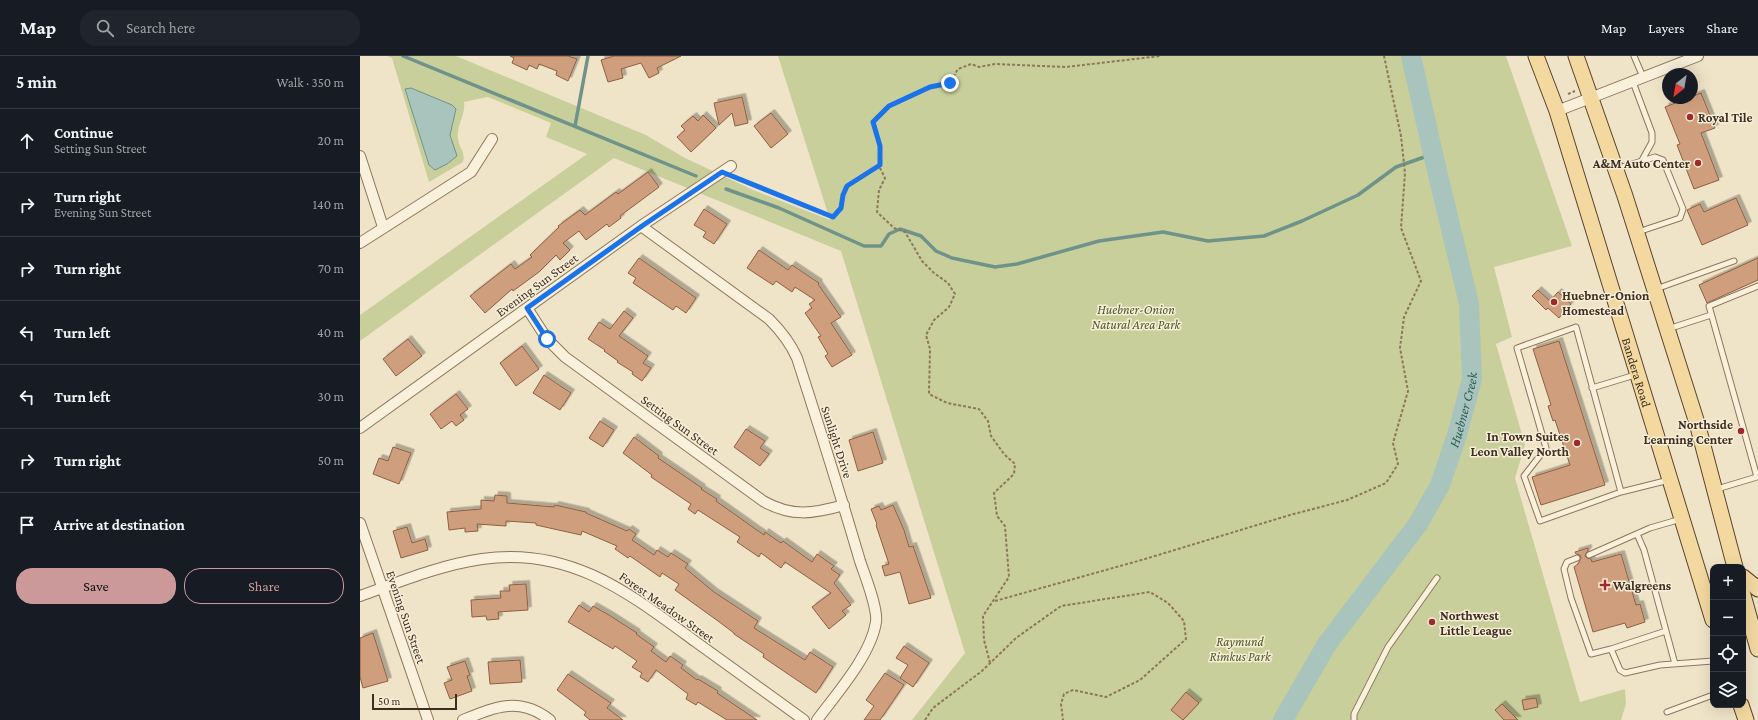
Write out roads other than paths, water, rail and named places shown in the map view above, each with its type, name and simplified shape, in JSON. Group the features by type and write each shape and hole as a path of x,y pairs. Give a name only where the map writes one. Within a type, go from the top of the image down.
{"main road":[{"name":"Bandera Road","path":"1536,56 1557,111 1710,610"},
{"path":"1576,56 1592,98 1637,232 1697,423 1734,564"},
{"path":"1746,579 1758,589"},
{"path":"1744,600 1758,649"},
{"path":"1742,708 1746,720"}],"street":[{"path":"1557,111 1698,56"},
{"path":"360,243 471,172 492,139"},
{"path":"360,156 383,227"},
{"name":"Evening Sun Street","path":"360,428 642,226 730,166"},
{"name":"Sunlight Drive","path":"642,226 769,319 782,332 793,348 797,358 844,505 872,601 876,621 872,640 862,658 817,720"},
{"name":"Setting Sun Street","path":"527,308 547,339 565,357 762,501 784,511 800,513 823,511 844,505"},
{"name":"Evening Sun Street","path":"360,523 428,720"},
{"name":"Forest Meadow Street","path":"360,596 451,566 482,559 526,558 569,566 590,573 632,596 804,720"},
{"path":"462,720 494,708 514,705 529,708 550,720"}],"lane":[{"path":"1634,56 1643,77"},
{"path":"1633,82 1652,133 1652,142 1641,162"},
{"path":"1616,169 1655,158 1663,160 1683,209 1680,218 1637,232"},
{"path":"1655,290 1734,261"},
{"path":"1715,490 1757,477 1708,306 1758,286"},
{"path":"1667,329 1711,315"},
{"path":"1621,492 1576,327 1517,348 1546,448 1524,476 1540,521 1621,492 1670,480"},
{"path":"1592,388 1638,374"},
{"path":"1590,555 1650,528 1682,519"},
{"path":"1637,534 1644,550 1675,664"},
{"path":"1576,558 1567,562 1564,569 1570,598 1591,654 1666,631"},
{"path":"1354,720 1354,714 1388,647 1437,578"},
{"path":"1611,649 1620,670 1625,673 1660,665 1710,661"},
{"path":"1667,712 1710,696"}],"water":[{"path":"411,88 452,105 456,109 450,135 457,156 447,164 435,170 429,165 405,89"}],"waterway":[{"path":"403,56 696,176"},
{"path":"575,126 588,56"},
{"name":"Huebner Creek","path":"1283,720 1327,644 1418,524 1440,485 1457,435 1472,379 1469,304 1411,56"},
{"path":"726,189 779,208 864,246 881,246 889,234 900,229 921,236 936,251 952,258 995,267 1017,264 1099,241 1163,232 1208,241 1264,236 1302,221 1358,195 1396,167 1433,154"}],"place":[{"name":"Royal Tile","path":"1690,117"},
{"name":"A&M Auto Center","path":"1698,163"},
{"name":"Huebner-Onion Homestead","path":"1554,302"},
{"name":"Northside Learning Center","path":"1741,431"},
{"name":"In Town Suites Leon Valley North","path":"1577,443"},
{"name":"Walgreens","path":"1605,585"},
{"name":"Northwest Little League","path":"1432,622"}],"park label":[{"name":"Huebner-Onion Natural Area Park","path":"1136,316"},
{"name":"Raymund Rimkus Park","path":"1240,648"}]}
